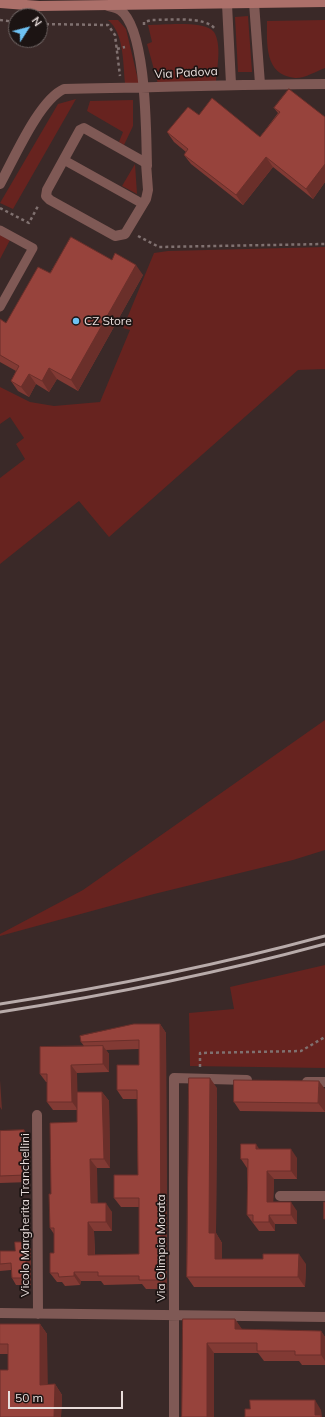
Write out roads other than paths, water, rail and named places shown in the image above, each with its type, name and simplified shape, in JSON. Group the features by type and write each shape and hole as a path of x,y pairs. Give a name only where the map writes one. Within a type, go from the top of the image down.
{"main road":[{"name":"Via Padova","path":"0,3 39,6 227,4 238,2 325,2"}],"street":[{"path":"254,3 260,84"},
{"name":"Via Padova","path":"227,4 231,84"},
{"name":"Via Padova","path":"106,5 120,10 132,27 145,89 231,84 325,84"},
{"path":"0,184 43,107 58,92 64,89 145,89 148,190 143,204 128,231 122,236 115,236 50,200 46,196 48,190 80,130 85,128 144,161 147,166"},
{"name":"Via Olimpia Morata","path":"174,1417 174,1078 255,1081"},
{"path":"294,1082 325,1082"},
{"name":"Vicolo Margherita Tranchellini","path":"37,1116 38,1314"},
{"path":"280,1196 325,1196"},
{"path":"0,1313 325,1317"}],"lane":[{"path":"64,160 143,204"},
{"path":"0,230 33,248 0,307"}],"railway":[{"path":"0,1004 164,974 285,947 325,936"},
{"path":"0,1012 164,982 285,955 325,944"}],"place":[{"name":"CZ Store","path":"76,321"}]}
